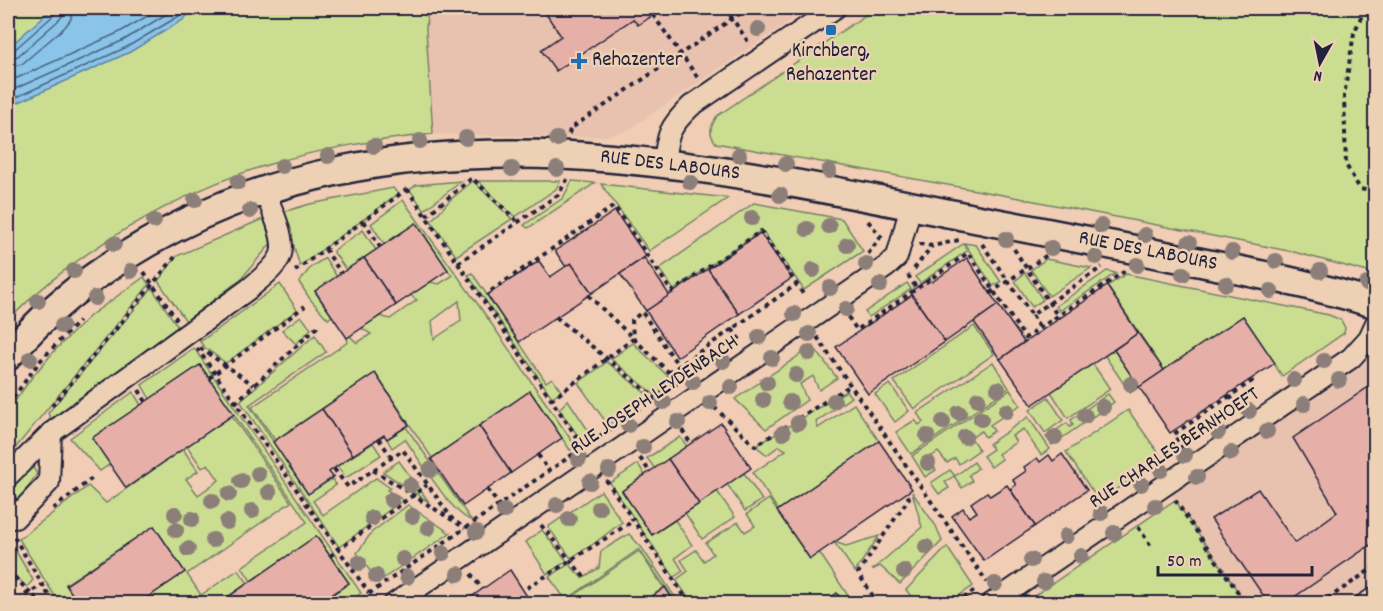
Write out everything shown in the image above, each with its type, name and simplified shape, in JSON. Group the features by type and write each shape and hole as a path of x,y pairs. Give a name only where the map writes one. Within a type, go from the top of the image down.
{"main road":[{"name":"RUE DES LABOURS","path":"8,356 75,291 113,264 181,223 264,190 316,175 370,164 437,156 507,153 573,166 664,164 741,174 1295,281 1376,304"}],"street":[{"path":"664,164 667,141 674,122 691,106 835,8"},
{"path":"8,476 51,433 250,288 273,266 281,253 281,235 264,190"},
{"name":"RUE JOSEPH LEYDENBACH","path":"394,603 886,267 897,257 912,206"},
{"name":"RUE CHARLES BERNHOEFT","path":"991,603 1351,358 1369,338 1376,323"},
{"path":"11,513 49,482 51,433"},
{"path":"1365,603 1376,597"}],"path":[{"path":"724,8 760,59"},
{"path":"458,263 558,195 573,166 570,129 748,8"},
{"path":"1365,8 1354,33 1344,96 1346,165 1360,189 1376,192"},
{"path":"652,15 709,93"},
{"path":"426,216 472,178 518,222"},
{"path":"293,273 414,184"},
{"path":"407,189 690,603"},
{"path":"490,291 614,206 672,292 761,231 806,297"},
{"path":"866,219 880,238 933,246 963,239"},
{"path":"364,221 380,247"},
{"path":"866,255 880,238"},
{"path":"972,241 993,245"},
{"path":"982,243 1040,328"},
{"path":"1003,247 1025,251"},
{"path":"325,249 341,273"},
{"path":"1014,249 1059,318"},
{"path":"51,433 45,414 179,252"},
{"path":"848,316 856,330 968,253 1025,338 1125,271"},
{"path":"1036,253 1058,257"},
{"path":"992,292 1047,255"},
{"path":"1091,264 1136,273"},
{"path":"1032,315 1102,266"},
{"path":"144,271 187,334"},
{"path":"908,275 917,288"},
{"path":"669,373 797,285"},
{"path":"796,303 814,291"},
{"path":"588,296 679,382"},
{"path":"209,378 305,306"},
{"path":"633,339 632,320 642,312 686,377"},
{"path":"556,316 655,398"},
{"path":"235,403 318,326"},
{"path":"732,329 740,340"},
{"path":"731,346 750,334"},
{"path":"817,337 987,582 956,603"},
{"path":"551,400 633,339"},
{"path":"254,385 195,345 369,593"},
{"path":"354,603 704,365"},
{"path":"1183,449 1174,434 1251,380"},
{"path":"714,407 755,446 851,385"},
{"path":"1230,396 1239,410 1230,417"},
{"path":"682,429 692,444"},
{"path":"379,439 392,458"},
{"path":"1173,456 1193,443"},
{"path":"334,469 348,487 403,450 453,520"},
{"path":"538,455 549,471"},
{"path":"640,458 650,472"},
{"path":"373,470 465,528"},
{"path":"330,556 427,485"},
{"path":"487,489 499,505"},
{"path":"878,603 858,573 909,498 906,493"},
{"path":"1166,507 1175,500 1246,603"},
{"path":"11,513 14,540 54,603"},
{"path":"527,588 633,520"},
{"path":"541,525 585,578"},
{"path":"1128,532 1138,526 1151,546"},
{"path":"1320,603 1376,566"},
{"path":"8,571 42,603"},
{"path":"471,573 482,589"},
{"path":"25,595 42,585"}],"shaded area":[{"name":"Rehazenter","path":"428,8 809,8 628,130 604,136 569,137 433,134 426,29"},
{"path":"1375,341 1375,603 1246,603 1165,485"}],"green space":[{"path":"8,8 428,8 426,29 433,134 328,149 267,165 198,191 163,208 95,249 34,296 8,321"},
{"path":"876,8 1375,8 1375,274 1294,252 1014,197 716,143 711,130 717,116"},
{"path":"462,181 424,210 410,190 416,185"},
{"path":"473,181 512,219 456,256 431,221 450,200"},
{"path":"478,181 560,181 556,189 515,217"},
{"path":"572,181 595,183 528,228 524,225 563,198"},
{"path":"601,184 728,198 649,251"},
{"path":"393,188 398,194 300,266 283,212 310,204"},
{"path":"403,200 576,447 570,450 530,391 432,458 375,373 275,440 252,407 348,342 347,338 350,336 357,343 371,334 361,328 380,316 390,319 417,300 410,295 430,282 439,284 452,276 416,223 384,244 371,224","holes":["459,301 461,321 434,339 432,321"]},
{"path":"754,203 842,219 863,251 804,290 762,230 674,290 659,269"},
{"path":"265,218 273,241 241,279 186,321 158,281 177,256"},
{"path":"363,230 376,250 346,270 333,251"},
{"path":"964,243 976,245 1001,282 993,286"},
{"path":"963,244 967,251 920,283 915,277"},
{"path":"325,258 337,277 315,292 332,316 328,319 310,299 299,282 311,267"},
{"path":"1046,259 1091,268 1049,296 1031,270"},
{"path":"1107,271 1116,273 1059,311 1056,306"},
{"path":"472,273 546,382 552,378 561,391 552,397 468,275"},
{"path":"1025,273 1043,300 1032,307 1015,281"},
{"path":"1126,274 1329,315 1341,320 1345,328 1344,333 1282,376 1243,316 1164,370 1107,286"},
{"path":"144,277 149,285 8,457 8,411 32,377 57,348 91,315"},
{"path":"907,283 911,289 869,317 865,312"},
{"path":"280,284 297,310 226,363 200,342"},
{"path":"152,288 178,327 51,419 48,413"},
{"path":"301,316 311,329 296,344 282,330"},
{"path":"974,326 994,354 914,409 894,381"},
{"path":"315,335 326,352 249,405 308,494 332,479 336,485 313,501 323,515 376,478 390,488 387,490 403,500 339,547 240,401"},
{"path":"633,343 674,382 655,395 611,359"},
{"path":"813,346 837,378 819,390 813,376 800,384 807,400 766,429 735,399"},
{"path":"194,348 361,593 347,603 319,603 349,583 316,536 251,581 242,567 307,522 200,365 150,399 142,385"},
{"path":"1114,350 1139,387 1130,393 1105,356"},
{"path":"607,362 650,397 608,425 578,383"},
{"path":"993,362 1009,388 911,454 896,432 915,420 919,425 923,422 917,413"},
{"path":"1093,364 1110,389 1068,418 1051,392"},
{"path":"890,384 909,411 895,422 875,394"},
{"path":"1010,390 1020,405 990,425 994,431 985,437 981,431 971,438 979,450 959,464 955,458 947,463 938,452 928,459 936,470 925,477 912,456"},
{"path":"846,391 851,397 816,422 818,428 854,404 879,441 778,510 753,473 786,450 779,446 767,455 756,446"},
{"path":"133,392 141,405 110,464 100,471 70,438"},
{"path":"1108,394 1114,402 1052,445 1046,437 1067,423 1070,427 1073,425 1071,420"},
{"path":"1048,397 1063,420 1045,433 1030,410"},
{"path":"568,400 592,436 583,443 559,409"},
{"path":"1128,410 1162,458 1099,501 1066,452"},
{"path":"232,416 291,502 187,574 201,595 238,570 248,583 218,603 155,604 142,601 185,572 154,526 66,584 79,603 59,603 19,539 88,486 106,503 183,449 198,471 186,479 198,495 219,480 208,464 202,468 187,446"},
{"path":"1028,417 1050,449 1041,455 1023,429 1012,436 1016,442 998,454 1002,459 991,467 983,456 993,449 989,444"},
{"path":"406,427 471,520 463,516 445,497 405,439 392,448 387,439"},
{"path":"680,437 687,446 655,469 647,458"},
{"path":"373,443 381,455 346,478 337,466"},
{"path":"399,461 429,502 383,472"},
{"path":"974,462 978,468 969,475 972,481 962,488 954,476 945,482 949,488 939,494 931,483 950,470 955,476"},
{"path":"638,464 645,475 622,491 652,535 675,520 692,545 675,558 683,571 674,577 610,483"},
{"path":"32,466 37,474 18,501 10,485"},
{"path":"744,473 762,500 745,511 727,484"},
{"path":"601,491 622,522 571,558 548,527"},
{"path":"717,491 735,517 702,539 685,513"},
{"path":"912,492 936,526 942,541 900,584 880,566 872,570 922,527"},
{"path":"769,499 809,558 819,552 853,603 844,603 837,594 822,603 692,603 676,580 688,571 681,560 696,550 704,561 713,554 706,543 738,522 745,532 755,526 747,514"},
{"path":"1175,500 1246,603 1024,603"},
{"path":"408,505 450,533 378,582 357,553 372,532"},
{"path":"542,530 567,561 547,574 526,542"},
{"path":"629,534 642,548 679,603 676,603 639,549 566,600 549,577 569,564 582,578 599,568 601,551"},
{"path":"879,536 855,572 834,542 846,546"},
{"path":"8,538 33,580 27,587 8,569"},
{"path":"947,547 973,586 948,603 912,603 915,601 906,590"},
{"path":"639,551 664,588 641,603 562,604"}],"water":[{"path":"53,8 195,8 183,20 130,52 8,107 8,48"}],"building":[{"name":"Rehazenter","path":"542,8 664,8 638,25 633,19 556,71 541,50 561,36"},
{"path":"615,211 646,256 592,293 571,263 566,267 555,251"},
{"path":"416,223 448,270 396,305 364,258"},
{"path":"760,233 792,278 739,314 708,269"},
{"path":"364,258 396,305 347,338 315,291"},
{"path":"644,258 670,296 646,311 620,274"},
{"path":"967,258 998,305 945,342 910,292 930,278 932,282"},
{"path":"539,261 550,277 571,263 592,293 519,342 487,295"},
{"path":"708,269 739,314 677,357 646,311"},
{"path":"1107,286 1138,333 1032,405 1000,359"},
{"path":"912,295 945,342 868,394 836,347"},
{"path":"998,305 1024,342 1000,359 974,322"},
{"path":"1243,316 1275,363 1170,433 1139,387"},
{"path":"1138,333 1164,370 1139,387 1114,350"},
{"path":"200,365 234,414 126,488 92,438"},
{"path":"375,373 409,425 387,439 384,435 353,455 322,409"},
{"path":"1376,382 1376,541 1284,604 1269,604 1211,519 1258,489 1295,543 1337,512 1293,438"},
{"path":"530,391 562,438 511,473 479,426"},
{"path":"322,409 353,455 329,472 333,477 335,476 308,494 273,442"},
{"path":"721,423 751,468 699,504 668,459"},
{"path":"479,426 511,473 463,506 431,459"},
{"path":"879,441 912,489 810,559 777,511"},
{"path":"1062,454 1087,490 1035,526 1010,489 1016,485 1013,480 1026,471 1024,467 1037,458 1040,462 1049,455 1053,461"},
{"path":"668,459 699,504 652,535 622,491"},
{"path":"1007,485 1035,526 984,561 952,516 963,508 969,517 977,512 971,503 987,492 990,496"},
{"path":"154,526 185,572 138,604 79,604 66,585"},
{"path":"316,536 349,583 321,602 218,604"},
{"path":"510,570 532,604 461,604 507,572"},
{"path":"664,588 676,604 642,604"},
{"path":"837,593 844,604 822,604"}],"place":[{"name":"Kirchberg, Rehazenter","path":"831,30"},
{"name":"Rehazenter","path":"579,61"}]}
